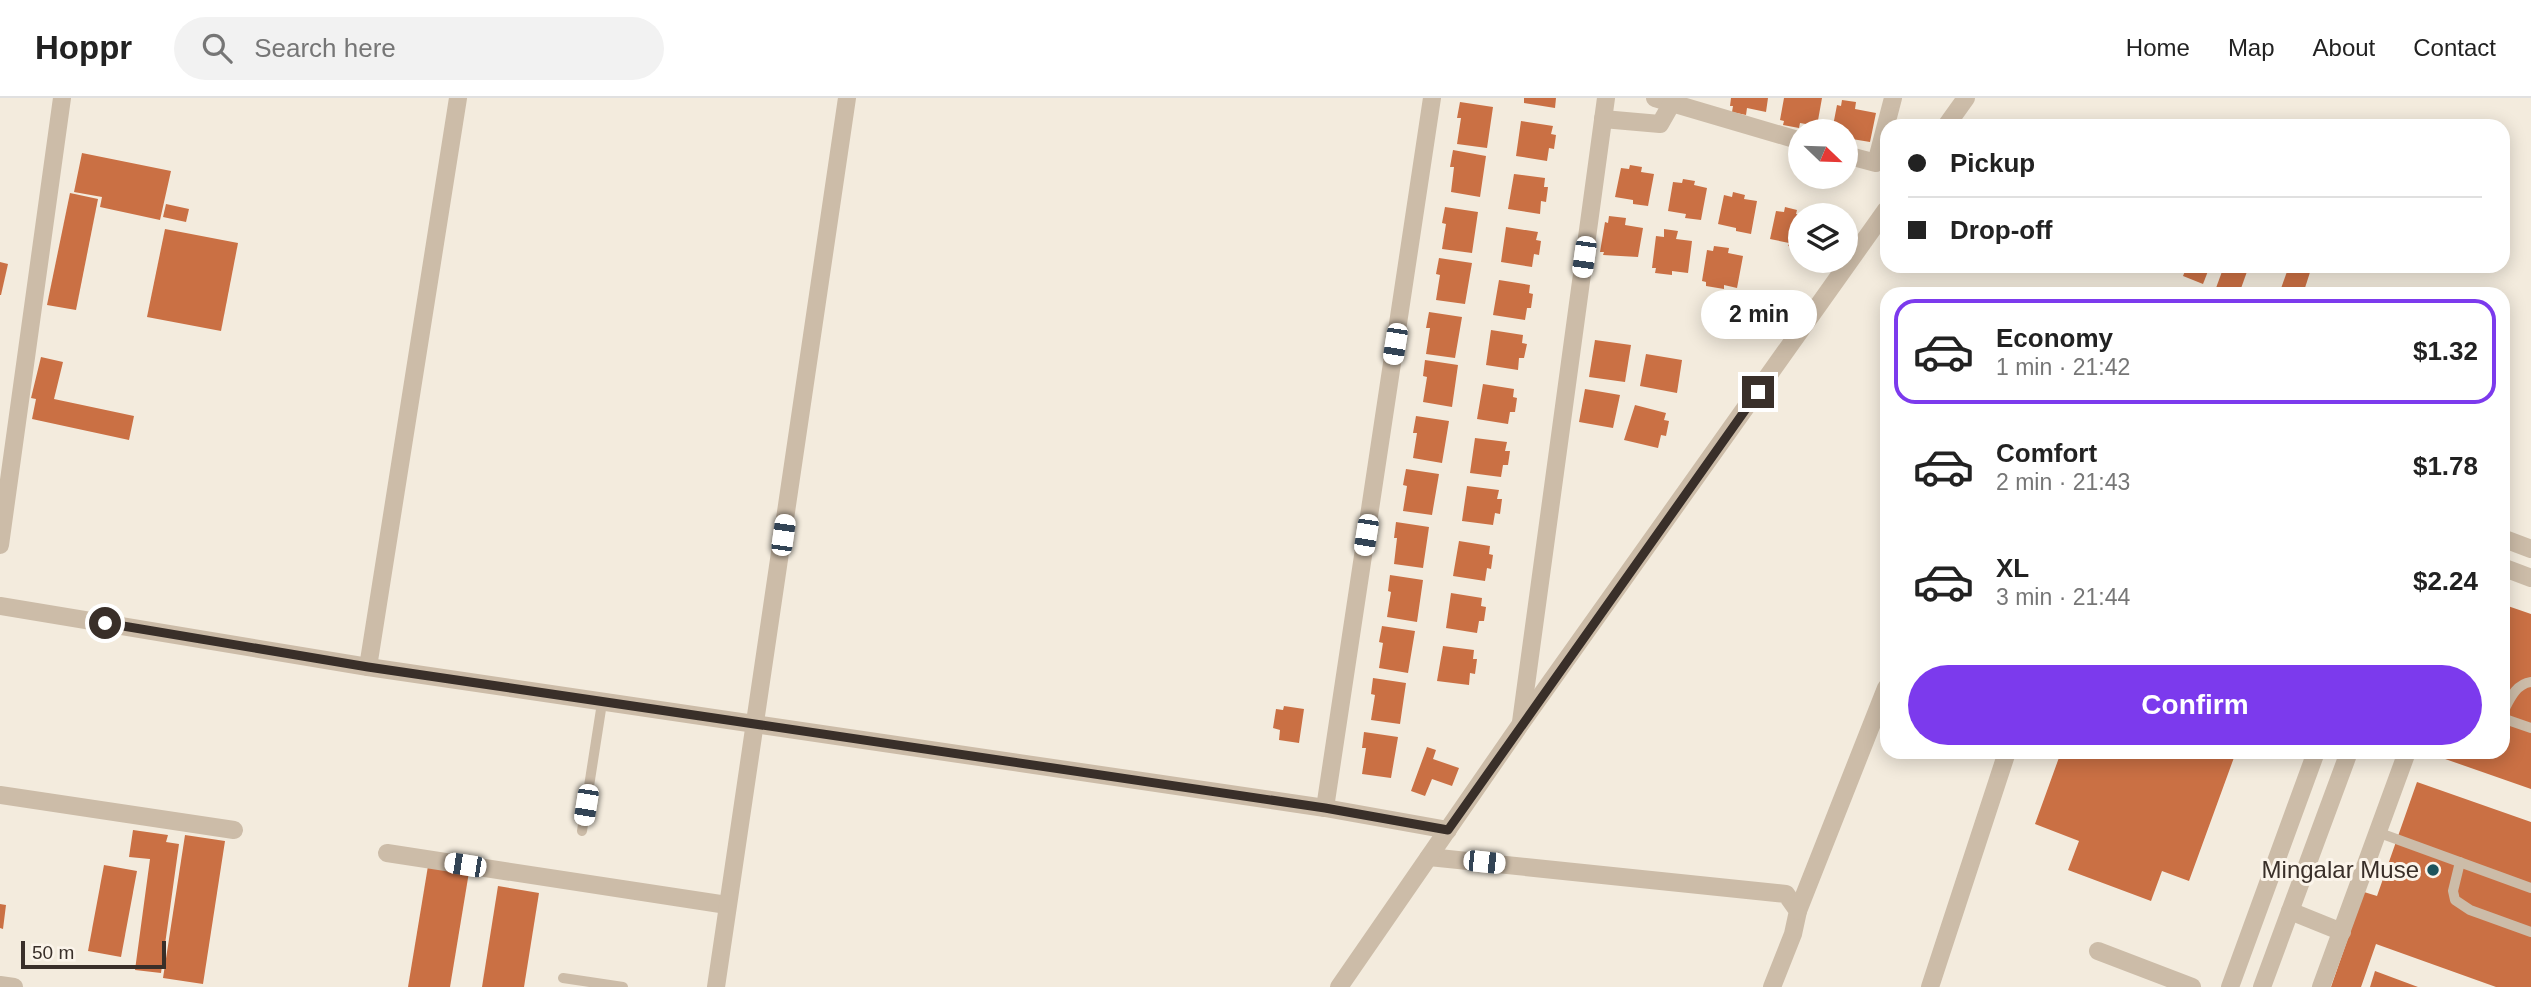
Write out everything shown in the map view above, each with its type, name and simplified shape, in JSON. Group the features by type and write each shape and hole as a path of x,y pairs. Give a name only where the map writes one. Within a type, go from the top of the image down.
{"street":[{"path":"0,545 62,98"},
{"path":"368,667 458,98"},
{"path":"716,987 847,98"},
{"path":"1325,808 1433,98"},
{"path":"1520,725 1606,98"},
{"path":"1888,119 1893,98"},
{"path":"1951,119 1966,98"},
{"path":"1603,119 1660,124 1664,101 1788,137"},
{"path":"1858,158 1876,163 1880,148"},
{"path":"1339,987 1520,725 1880,218"},
{"path":"2510,541 2531,548"},
{"path":"2510,570 2531,578"},
{"path":"0,606 368,667 754,726 1325,808 1448,830"},
{"path":"1772,987 1794,934 1798,911 1880,703"},
{"path":"1930,987 2005,759"},
{"path":"2230,987 2313,759"},
{"path":"2262,987 2346,759"},
{"path":"2321,987 2404,759"},
{"path":"0,795 234,830"},
{"path":"387,853 727,905"},
{"path":"1429,856 1786,894 1798,911"},
{"path":"2290,911 2342,932"},
{"path":"2098,951 2192,987"},
{"path":"0,985 14,987"}],"lane":[{"path":"2510,699 2514,691 2525,682 2531,682"},
{"path":"582,831 602,703"},
{"path":"2510,719 2531,728"},
{"path":"2377,832 2531,888"},
{"path":"2459,862 2453,891 2455,900 2470,910 2531,932"},
{"path":"563,978 623,987"}],"building":[{"path":"1524,98 1556,98 1555,108 1524,103"},
{"path":"1731,98 1768,98 1766,112 1747,108 1746,115 1732,112"},
{"path":"1784,98 1822,98 1818,119 1788,119 1788,126 1783,125 1784,121 1780,120"},
{"path":"1842,100 1856,102 1855,109 1876,113 1870,142 1858,140 1858,119 1834,119 1837,105 1841,106"},
{"path":"1460,102 1493,107 1487,148 1457,144 1461,118 1457,118"},
{"path":"1521,121 1553,126 1551,134 1556,135 1554,149 1549,148 1547,161 1516,156"},
{"path":"1453,150 1486,156 1480,197 1451,192 1454,167 1450,167"},
{"path":"82,153 171,171 160,220 100,207 102,197 74,192"},
{"path":"1630,165 1642,167 1641,172 1654,174 1648,206 1615,197 1621,168 1629,169"},
{"path":"1514,174 1545,178 1544,187 1548,187 1546,202 1541,201 1540,214 1508,209"},
{"path":"1683,179 1695,181 1694,185 1707,188 1701,220 1685,218 1686,214 1668,211 1673,182 1682,183"},
{"path":"1733,192 1745,195 1744,199 1757,201 1751,234 1718,224 1724,195 1732,197"},
{"path":"70,193 98,199 76,310 47,305"},
{"path":"166,204 189,209 186,222 163,217"},
{"path":"1445,207 1478,212 1472,253 1442,249 1446,224 1442,223"},
{"path":"1785,207 1788,208 1788,243 1770,239 1776,211 1784,212"},
{"path":"1609,216 1626,218 1625,225 1643,228 1638,257 1603,255 1604,252 1600,252 1605,222 1608,223"},
{"path":"1506,227 1538,232 1536,240 1541,241 1539,255 1534,254 1532,267 1501,262"},
{"path":"165,229 238,243 221,331 147,317"},
{"path":"1664,229 1678,231 1676,239 1692,241 1688,273 1655,273 1656,268 1652,268 1656,236 1664,237"},
{"path":"1714,246 1729,248 1728,253 1743,256 1737,288 1724,285 1724,289 1706,286 1706,282 1702,281 1707,250 1713,251"},
{"path":"1439,258 1472,263 1465,304 1436,300 1440,275 1436,274"},
{"path":"0,262 8,264 1,295 0,295"},
{"path":"2184,273 2207,273 2203,284 2183,276"},
{"path":"2221,273 2246,273 2242,287 2216,287"},
{"path":"2286,273 2310,273 2305,287 2282,287"},
{"path":"1499,280 1530,285 1529,293 1533,294 1531,308 1527,308 1525,320 1493,315"},
{"path":"1429,312 1462,317 1455,358 1426,354 1430,328 1426,328"},
{"path":"1491,330 1523,335 1522,343 1527,344 1524,358 1519,358 1518,370 1486,365"},
{"path":"1595,340 1631,345 1625,382 1589,377"},
{"path":"1646,354 1682,360 1677,393 1640,386"},
{"path":"41,357 63,362 54,399 134,416 129,440 32,419 36,399 31,398"},
{"path":"1425,360 1458,365 1452,407 1423,402 1427,377 1423,376"},
{"path":"1483,384 1514,389 1513,397 1517,398 1515,412 1510,412 1508,424 1477,419"},
{"path":"1585,389 1620,395 1613,428 1579,422"},
{"path":"1635,405 1666,413 1664,420 1669,421 1666,436 1661,435 1658,448 1624,440"},
{"path":"1416,416 1449,421 1442,463 1413,458 1417,433 1413,433"},
{"path":"1475,438 1507,442 1505,451 1510,451 1508,465 1503,465 1501,477 1470,473"},
{"path":"1406,469 1439,474 1432,515 1403,511 1407,486 1403,485"},
{"path":"1467,486 1499,490 1497,499 1502,499 1500,514 1495,513 1493,525 1462,521"},
{"path":"1396,522 1429,527 1423,568 1394,564"},
{"path":"1459,541 1490,546 1489,554 1493,555 1491,569 1487,568 1485,581 1453,576"},
{"path":"1390,575 1423,580 1417,622 1387,617 1391,592 1388,591"},
{"path":"1451,593 1482,598 1481,606 1486,607 1484,621 1479,621 1477,633 1446,628"},
{"path":"2510,607 2531,614 2531,789 2445,759 2510,759"},
{"path":"1382,626 1415,631 1408,673 1379,668 1383,643 1379,642"},
{"path":"1443,646 1474,650 1473,659 1477,659 1475,674 1470,673 1469,685 1437,681"},
{"path":"1373,678 1406,683 1400,724 1371,720 1375,695 1371,694"},
{"path":"1284,706 1304,709 1299,743 1279,740 1280,730 1273,728 1276,709 1283,710"},
{"path":"1364,732 1398,737 1391,778 1362,774 1366,748 1362,748"},
{"path":"1427,747 1436,750 1433,759 1459,768 1452,786 1432,779 1425,796 1411,791"},
{"path":"2058,759 2233,759 2189,881 2162,871 2151,901 2068,870 2079,841 2035,824"},
{"path":"2417,782 2531,822 2531,987 2496,987 2376,944 2361,987 2331,987 2364,892 2377,896"},
{"path":"133,830 168,835 166,842 179,844 161,973 135,970 150,859 129,857"},
{"path":"185,835 225,841 203,984 163,978"},
{"path":"104,865 137,871 121,957 88,951"},
{"path":"428,866 469,872 450,987 408,987"},
{"path":"498,886 539,893 524,987 482,987"},
{"path":"0,904 6,905 3,929 0,928"},
{"path":"2375,971 2418,987 2370,987"}],"place":[{"name":"Mingalar Muse","path":"2433,870"}],"route":[{"path":"105,623 368,667 754,726 1325,808 1448,830 1758,392"}]}
